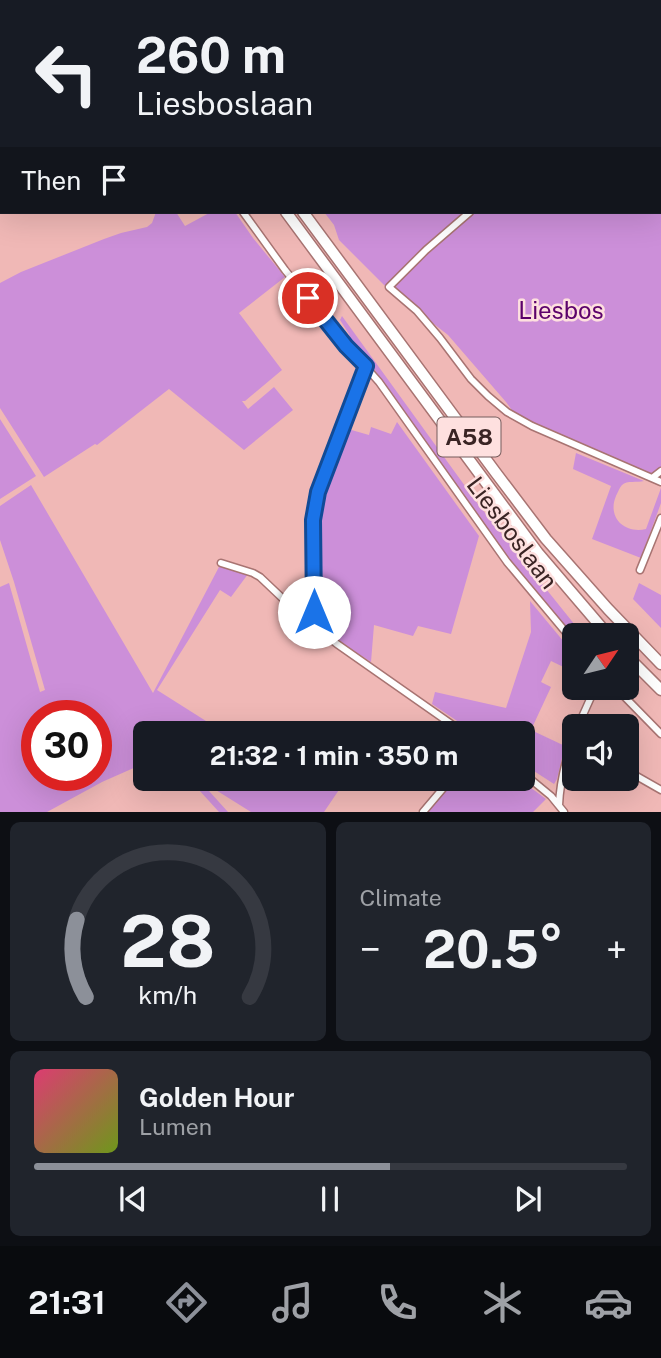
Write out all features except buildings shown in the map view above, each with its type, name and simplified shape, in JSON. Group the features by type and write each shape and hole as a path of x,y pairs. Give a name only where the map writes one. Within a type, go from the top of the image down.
{"highway":[{"name":"A58","path":"287,214 538,553 598,623"},
{"name":"A58","path":"304,214 546,539 661,664"},
{"path":"639,668 661,690"}],"street":[{"name":"Liesboslaan","path":"244,214 285,270 346,346 379,382 506,562 562,628"},
{"path":"468,214 389,287 418,311 471,379 506,412 661,482"},
{"path":"366,366 318,492 313,520 314,612 324,633 337,644 447,721"},
{"path":"652,478 661,471"},
{"path":"640,570 661,518"},
{"path":"221,562 253,573 299,614 316,620"},
{"path":"628,700 661,734"},
{"path":"639,777 661,790"},
{"path":"535,782 564,812"},
{"path":"544,789 558,788 562,782"},
{"path":"559,805 562,782"},
{"path":"423,812 441,791"}],"green space":[{"path":"155,214 177,214 185,226 207,214 236,214 285,277 239,313 282,370 242,401 248,409 274,387 293,410 244,450 169,389 97,445 44,477 0,408 0,283 104,239 147,227"},
{"name":"Liesbos","path":"326,214 661,214 661,479 522,424 448,335 384,285 339,240 334,225"},
{"path":"342,316 478,504 573,623 563,623 530,586 372,366 352,346 349,334 340,320"},
{"path":"0,419 36,476 0,499"},
{"path":"397,422 479,536 451,634 418,626 413,636 374,625 371,662 338,639 321,617 319,510 348,429 369,435 371,427 391,434"},
{"path":"576,453 644,481 622,485 616,496 616,517 631,529 646,529 661,488 661,503 641,558 592,539 611,486 573,469"},
{"path":"31,485 153,693 220,565 248,574 231,597 220,590 157,690 206,721 133,721 133,768 112,778 112,700 21,700 21,791 86,791 47,812 0,812 0,587 9,583 40,692 45,690 0,540 0,506"},
{"path":"639,583 661,595 661,628 633,599"},
{"path":"530,601 562,640 562,666 551,661 541,682 551,687 535,721 457,721 432,704 435,692 506,708 531,632"},
{"path":"535,732 562,745 562,758 554,784 535,772"},
{"path":"200,791 209,791 228,812 219,812"},
{"path":"217,791 338,791 324,812 251,812"},
{"path":"442,791 535,791 546,799 533,812 424,812"}],"route":[{"path":"308,298 346,346 366,366 318,492 313,520 314,612"}]}
